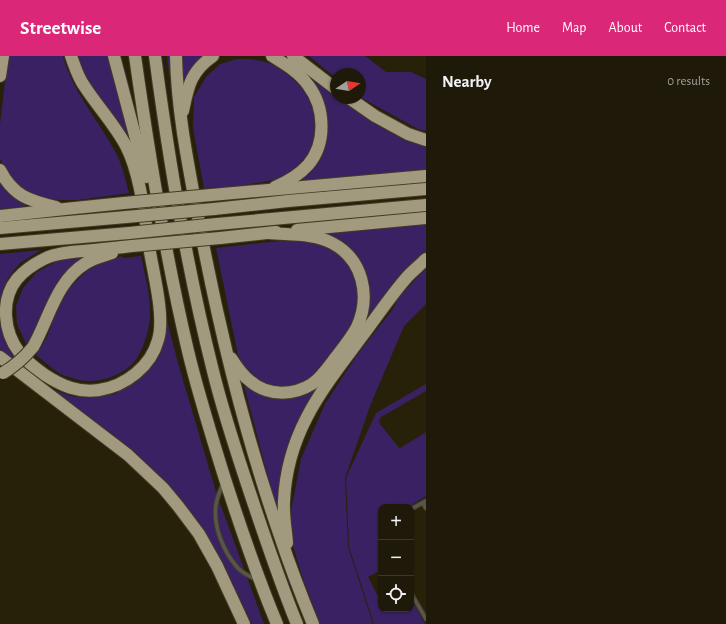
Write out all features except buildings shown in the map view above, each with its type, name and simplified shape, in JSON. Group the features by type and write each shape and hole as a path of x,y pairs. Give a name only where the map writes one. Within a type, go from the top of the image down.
{"highway":[{"path":"0,76 3,56"},
{"path":"71,56 84,86 119,134 132,160 139,185 160,307 160,332 155,350 142,367 129,379 111,388 99,390 89,391 68,388 52,379 28,362 20,354 12,340 7,324 6,304 16,280 33,265 46,258 78,251 132,246 220,238 310,228 426,218"},
{"path":"114,56 167,255"},
{"path":"134,56 167,255 180,318 197,385 225,480 277,624"},
{"path":"155,56 189,262 213,373 256,511 297,624"},
{"path":"176,56 178,91 182,120 204,250 225,347 268,500 290,566 312,624"},
{"path":"182,120 190,83 200,66 213,56"},
{"path":"266,190 281,185 292,179 309,164 314,157 318,145 322,124 319,106 307,83 298,74 272,56"},
{"path":"293,56 330,84"},
{"path":"358,104 375,116 408,134 426,140"},
{"path":"0,170 11,186 26,198 65,208"},
{"path":"0,216 65,208 426,176"},
{"path":"0,228 426,189"},
{"path":"0,244 426,205"},
{"path":"225,347 232,360 250,382 267,391 286,393 302,389 312,384 321,376 346,343 360,319 364,298 362,283 356,267 345,252 330,242 316,237 269,233"},
{"path":"2,374 24,358 32,347 40,335 61,288 76,270 91,260 132,246"},
{"path":"290,566 285,521 285,484 288,466 302,426 329,380 409,276 426,259"},
{"path":"0,357 128,455 163,488 199,534 217,566 244,624"}],"lane":[{"path":"225,480 216,503 215,521 219,535 226,552 238,568 245,574 261,582"},
{"path":"414,507 424,502 426,508"},
{"path":"414,598 426,619"}],"shaded area":[{"path":"8,56 63,56 78,92 118,157 129,193 78,200 60,200 43,198 31,194 16,184 0,159 0,124"},
{"path":"77,56 108,56 140,176 88,84"},
{"path":"167,56 170,56 173,106"},
{"path":"182,56 205,56 187,76 184,82 182,81"},
{"path":"280,56 284,56 330,93 330,104 346,104 368,117 426,145 426,170 298,182 317,164 328,132 327,116 323,99 315,86"},
{"path":"309,56 365,56 386,72 411,72 426,79 426,131 418,129 366,100 366,68 330,68 330,73"},
{"path":"237,59 262,61 274,65 291,77 304,90 312,107 317,126 310,151 296,168 279,179 234,187 204,188 193,128 194,97 206,77 220,64"},
{"path":"0,180 16,199 27,206 0,209"},
{"path":"426,224 426,256 309,405 278,515 242,378 252,387 302,392 362,323 352,255 316,234"},
{"path":"309,239 332,248 347,262 354,274 358,290 357,314 352,327 313,376 301,384 288,387 274,387 261,383 245,369 238,355 216,248"},
{"path":"41,250 20,263 8,278 2,292 0,304 0,254"},
{"path":"91,255 26,344 17,324 16,306 23,288 37,272 59,260"},
{"path":"122,256 123,258 141,256 150,302 150,317 143,347 130,366 125,370 107,378 96,381 87,381 63,375 36,355 47,337 57,309 69,288 85,272 104,261"},
{"path":"426,268 426,304 404,326 370,406 345,478 348,547 373,624 320,624 303,579 293,546 290,516 301,459 325,404 357,355 393,309 399,297"},
{"path":"165,313 216,492 264,624 252,624 203,528 171,487 134,451 52,389 70,396 90,398 115,394 133,382"},
{"path":"0,320 6,340 16,358 11,362 0,354"},
{"path":"426,384 426,391 381,417 379,420 380,424 399,448 426,432 426,496 413,504 378,504 378,572 368,577 378,596 378,612 414,612 414,604 425,624 374,624 349,547 346,478 376,413"}]}
